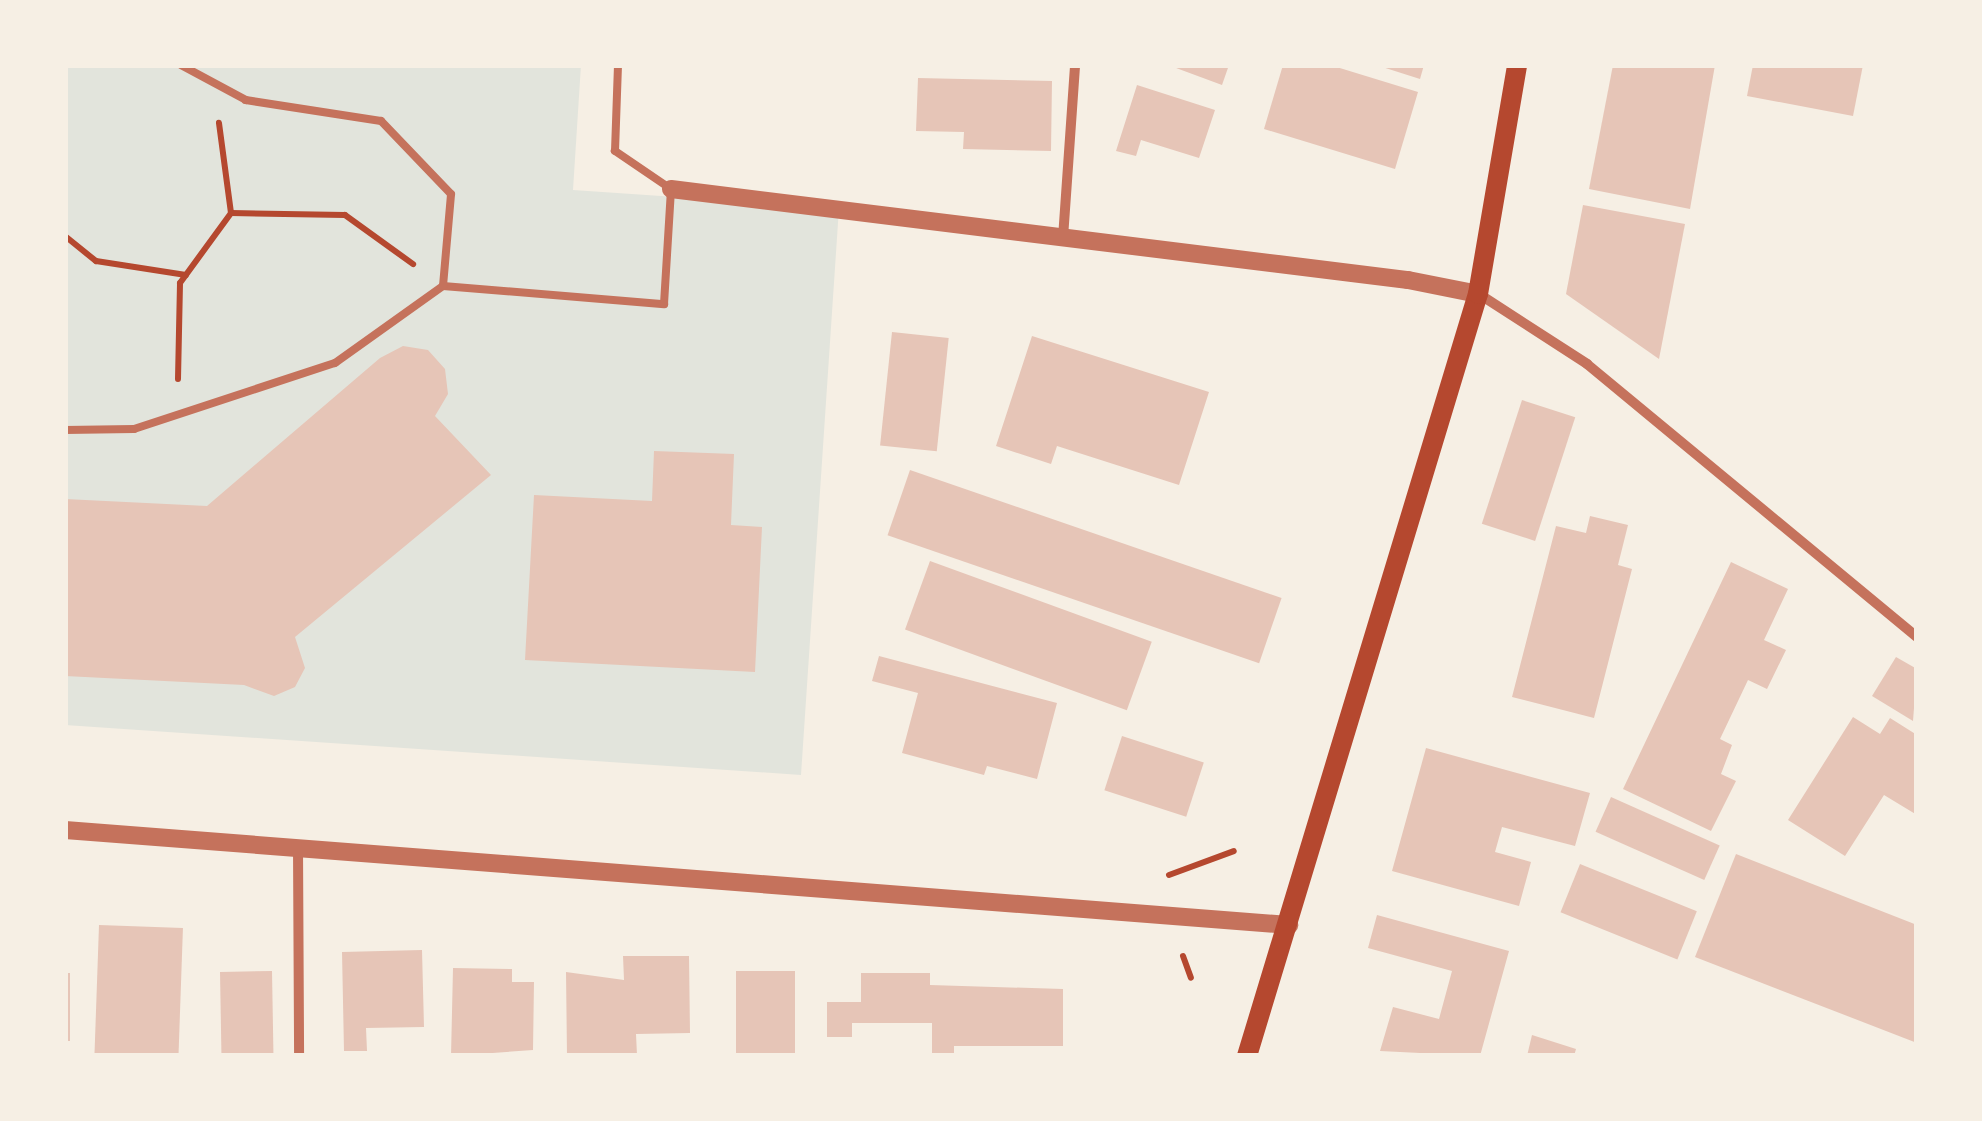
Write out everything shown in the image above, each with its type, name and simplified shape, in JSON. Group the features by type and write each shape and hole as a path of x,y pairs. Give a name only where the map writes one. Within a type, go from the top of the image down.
{"main road":[{"path":"1247,1056 1478,294 1517,65"}],"street":[{"path":"1063,238 1075,65"},
{"path":"671,189 1478,294 1586,364 1917,637"},
{"path":"65,830 1289,924"},
{"path":"298,846 299,1056"}],"lane":[{"path":"180,65 246,100 381,121 451,194 443,286"},
{"path":"65,430 134,429 335,363 443,286 664,304 671,189 616,151 618,65"}],"path":[{"path":"178,415 180,283 230,213 214,82"},
{"path":"230,213 345,215 443,286"},
{"path":"65,236 96,261 186,275"}],"shaded area":[{"path":"65,65 581,65 573,190 839,208 801,775 65,725"}],"building":[{"path":"1168,65 1229,65 1222,85"},
{"path":"1283,65 1330,65 1418,92 1395,169 1264,129"},
{"path":"1376,65 1424,65 1420,79"},
{"path":"1613,65 1715,65 1690,209 1589,189"},
{"path":"1753,65 1863,65 1853,116 1747,96"},
{"path":"918,78 1052,81 1051,151 963,149 964,132 916,131"},
{"path":"1137,85 1215,110 1199,158 1141,140 1136,156 1116,151"},
{"path":"1583,205 1685,224 1659,359 1566,294"},
{"path":"892,332 949,338 937,451 880,445"},
{"path":"1032,336 1209,392 1179,485 1057,446 1051,464 996,446"},
{"path":"403,346 428,350 445,369 448,394 435,416 491,475 295,637 305,668 295,687 274,696 244,685 65,676 65,499 207,506 380,358"},
{"path":"1522,400 1575,417 1535,541 1482,524"},
{"path":"654,451 734,454 731,525 762,527 755,672 525,660 534,495 652,501"},
{"path":"910,470 1282,598 1259,663 888,535"},
{"path":"1590,516 1628,525 1618,565 1632,569 1594,718 1512,697 1556,526 1586,533"},
{"path":"930,561 1152,642 1127,710 905,630"},
{"path":"1731,562 1788,589 1764,640 1786,650 1767,689 1748,680 1720,739 1732,745 1721,774 1736,781 1711,831 1623,789"},
{"path":"879,656 1057,703 1037,779 987,766 984,775 902,753 918,693 872,681"},
{"path":"1896,657 1917,669 1913,721 1872,696"},
{"path":"1853,717 1880,734 1890,718 1917,735 1917,815 1884,795 1845,856 1788,820"},
{"path":"1122,736 1204,763 1186,817 1104,790"},
{"path":"1426,748 1590,793 1575,846 1502,827 1495,852 1531,862 1519,906 1392,871"},
{"path":"1611,797 1720,845 1704,880 1596,832"},
{"path":"1736,854 1917,925 1917,1043 1695,957"},
{"path":"1580,864 1697,911 1677,959 1561,912"},
{"path":"1377,915 1509,951 1480,1056 1380,1051 1393,1007 1439,1019 1452,971 1368,948"},
{"path":"99,925 183,928 178,1056 94,1056"},
{"path":"422,950 424,1027 366,1028 367,1051 344,1051 342,952"},
{"path":"623,956 689,956 690,1033 636,1034 637,1055 567,1056 566,972 624,980"},
{"path":"453,968 512,969 512,982 534,982 533,1050 451,1056"},
{"path":"272,971 273,1056 221,1056 220,972"},
{"path":"736,971 795,971 795,1056 736,1056"},
{"path":"65,973 70,973 70,1041 65,1041"},
{"path":"861,973 930,973 930,985 1063,989 1063,1046 954,1046 954,1055 932,1055 932,1023 852,1023 852,1037 827,1037 827,1002 861,1002"},
{"path":"1532,1035 1576,1049 1574,1056 1527,1056"}]}
